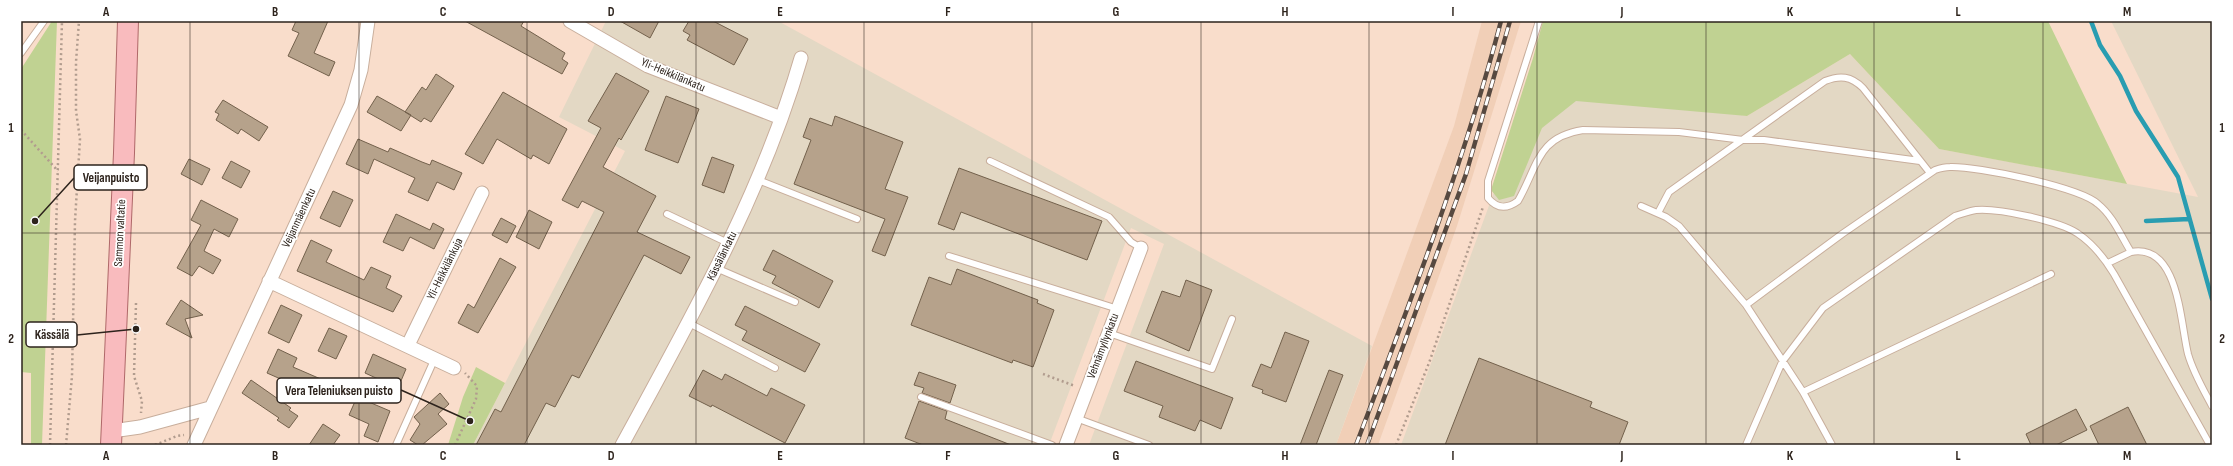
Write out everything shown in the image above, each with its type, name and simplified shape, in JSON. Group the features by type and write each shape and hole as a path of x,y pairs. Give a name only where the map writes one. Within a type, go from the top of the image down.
{"main road":[{"name":"Sammon valtatie","path":"111,438 128,21"}],"street":[{"name":"Veijanmäenkatu","path":"195,441 351,105 362,70 368,21"},
{"name":"Yli-Heikkilänkatu","path":"570,21 648,66 780,118"},
{"name":"Kässälänkatu","path":"622,445 688,323 758,180 801,58"},
{"name":"Yli-Heikkilänkuja","path":"408,345 482,193"},
{"name":"Vehnämyllynkatu","path":"1066,445 1141,248"},
{"path":"269,281 408,345 454,368"},
{"path":"111,438 140,427 210,408"}],"lane":[{"path":"21,54 44,21"},
{"path":"1539,21 1488,182 1488,198 1497,206 1512,206 1518,201 1545,148 1554,138 1567,132 1582,130 1679,132 1742,140 1764,140 1920,161"},
{"path":"1658,213 1669,192 1825,82 1841,77 1848,77 1863,88 1930,173"},
{"path":"990,161 1109,218 1131,242 1141,248"},
{"path":"1746,305 1842,234 1930,173 1944,167 1952,166 1977,170 2083,194 2105,210 2131,252"},
{"path":"758,180 857,219"},
{"path":"1641,206 1658,213 1679,226 1746,305 1803,392 1832,445"},
{"path":"1746,445 1782,362 1823,308 1955,216 1974,210 1988,209 2059,225 2077,233 2108,264 2210,445"},
{"path":"667,214 728,243"},
{"path":"2108,264 2131,252 2139,250 2155,255 2160,259 2170,274 2193,368 2212,406"},
{"path":"949,256 1118,309"},
{"path":"716,268 794,302"},
{"path":"1803,392 2051,274"},
{"path":"1108,333 1212,369 1232,318"},
{"path":"688,323 775,368"},
{"path":"396,445 435,358"},
{"path":"921,397 1052,445"},
{"path":"1076,418 1149,445"}],"path":[{"path":"50,445 62,21"},
{"path":"66,445 72,376 75,221 80,139 76,111 76,62 79,21"},
{"path":"21,130 58,171"},
{"path":"1396,445 1429,362 1488,198"},
{"path":"136,298 134,376 142,401 140,427"},
{"path":"454,368 468,375 477,386 476,399 455,445"},
{"path":"1043,374 1075,386"},
{"path":"155,445 177,436 195,441"}],"shaded area":[{"path":"606,21 778,21 1372,346 1336,445 1089,445 1164,244 1131,228 1049,445 473,445 625,151 559,117"},
{"path":"1482,21 1521,21 1457,226 1378,445 1336,445 1454,126"},
{"path":"2111,21 2212,21 2212,445 1401,445 1537,75 1747,116 1850,54 1939,149 2198,197"}],"green space":[{"path":"52,21 57,21 42,445 31,445 31,373 21,372 21,69"},
{"path":"1543,21 2048,21 2127,184 1939,149 1850,54 1747,116 1576,101 1542,128 1514,196 1499,200 1491,190 1533,58"},
{"path":"476,367 505,383 473,445 448,445 463,397"}],"building":[{"path":"296,21 328,21 314,53 335,62 329,76 288,56 299,33 292,30"},
{"path":"465,21 524,21 521,26 565,53 562,59 568,63 562,74"},
{"path":"620,21 659,21 650,38"},
{"path":"689,21 713,21 748,39 734,65 687,40 690,35 683,31"},
{"path":"616,73 649,91 621,140 619,138 603,167 656,196 637,232 690,257 681,274 644,255 579,378 572,375 555,407 546,403 524,445 476,445 495,409 501,412 604,212 582,201 578,208 562,200 601,128 588,121"},
{"path":"436,74 454,86 431,122 424,118 421,122 405,112 422,87 426,90"},
{"path":"503,92 567,129 549,164 533,155 531,159 497,139 483,164 465,154"},
{"path":"377,96 411,115 401,131 367,112"},
{"path":"666,96 699,109 678,163 645,150"},
{"path":"223,100 268,127 259,141 241,129 238,134 216,120 219,114 215,112"},
{"path":"835,116 903,142 885,189 908,197 885,256 872,251 885,219 794,184 811,140 803,137 810,118 832,126"},
{"path":"358,139 388,152 390,148 430,165 432,160 462,173 454,190 437,182 428,201 408,192 415,178 374,159 368,174 346,164"},
{"path":"712,157 734,165 724,193 702,185"},
{"path":"189,159 210,169 202,185 181,174"},
{"path":"231,161 250,171 241,188 222,178"},
{"path":"959,168 1102,221 1087,260 961,212 954,230 938,224"},
{"path":"333,191 353,200 340,227 320,218"},
{"path":"201,200 238,219 229,237 214,229 204,251 221,260 213,274 199,266 192,276 177,268 201,225 191,220"},
{"path":"529,210 552,222 539,249 516,237"},
{"path":"396,214 430,230 433,223 444,229 434,249 410,237 403,251 383,242"},
{"path":"501,218 516,226 507,243 492,235"},
{"path":"311,240 332,250 326,262 364,280 371,267 391,276 386,288 402,296 393,312 297,271"},
{"path":"773,250 833,281 819,308 772,283 776,276 763,270"},
{"path":"500,258 516,267 478,333 458,323 468,304 474,308"},
{"path":"957,269 1038,300 1037,303 1054,310 1033,367 1013,360 1012,363 911,325 929,277 951,285"},
{"path":"1186,280 1212,290 1189,351 1146,332 1162,291 1180,297"},
{"path":"181,300 203,315 185,319 192,338 166,324"},
{"path":"281,305 302,315 289,343 268,333"},
{"path":"745,306 820,344 805,372 742,340 747,331 735,325"},
{"path":"329,328 347,336 336,359 318,351"},
{"path":"1285,332 1309,341 1286,402 1262,393 1263,390 1252,386 1261,364 1271,368"},
{"path":"278,349 297,358 293,367 323,380 317,395 267,373"},
{"path":"373,354 406,369 398,388 365,373"},
{"path":"1479,358 1592,402 1590,407 1628,422 1619,445 1445,445"},
{"path":"1136,361 1233,398 1221,429 1200,420 1195,431 1159,417 1163,406 1124,391"},
{"path":"703,370 722,380 725,374 767,396 771,388 805,405 785,443 712,405 711,407 689,396"},
{"path":"1329,370 1343,375 1316,445 1300,445"},
{"path":"919,372 956,385 950,403 922,393 924,388 914,385"},
{"path":"251,380 291,408 289,410 298,416 289,428 277,420 279,418 242,393"},
{"path":"440,393 449,404 438,414 447,424 422,445 418,445 410,440 420,424 414,417"},
{"path":"357,397 390,411 378,442 364,436 369,424 349,415"},
{"path":"919,401 947,411 945,419 1011,445 923,445 905,438"},
{"path":"2128,407 2147,445 2099,445 2090,426"},
{"path":"2076,409 2087,430 2056,445 2031,445 2026,434"},
{"path":"323,424 340,435 333,445 309,445"}],"waterway":[{"path":"2091,21 2100,45 2120,76 2136,111 2178,177 2212,299"},
{"path":"2146,221 2189,219"}],"railway":[{"path":"1356,445 1434,235 1470,129 1501,21"},
{"path":"1367,445 1466,174 1510,21"}],"place":[{"name":"Veijanpuisto","path":"35,221"},
{"name":"Kässälä","path":"136,329"},
{"name":"Vera Teleniuksen puisto","path":"470,421"}]}
